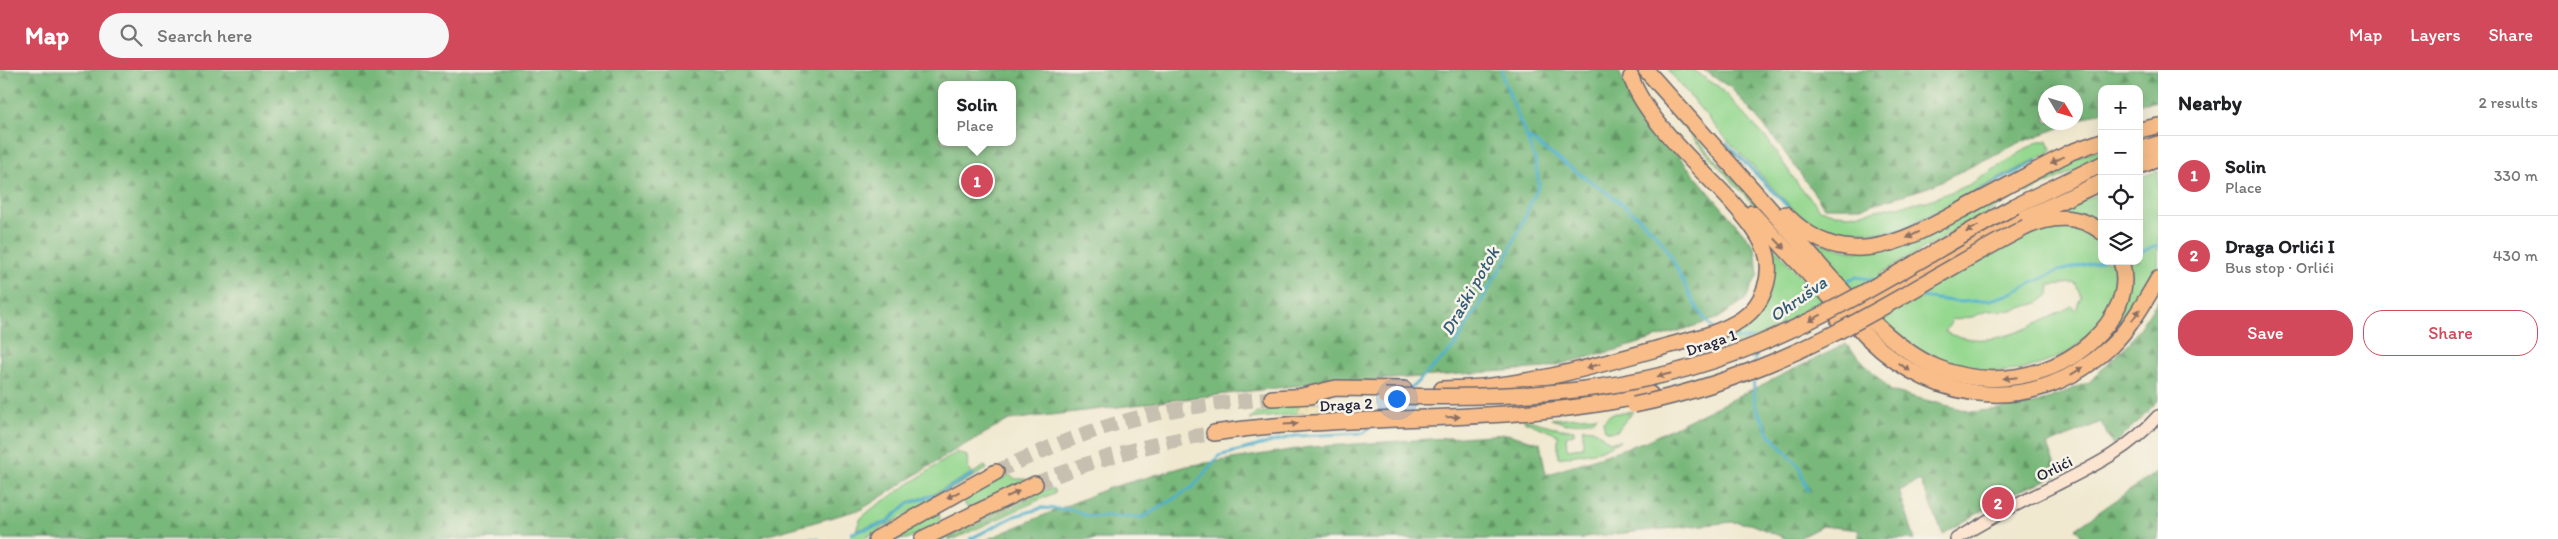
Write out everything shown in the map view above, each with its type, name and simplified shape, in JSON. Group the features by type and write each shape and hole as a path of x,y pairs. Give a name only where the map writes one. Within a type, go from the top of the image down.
{"highway":[{"path":"1648,70 1663,81 1792,221 1824,241 1845,246 1863,248 1896,243 2071,152 2098,142"},
{"path":"1648,70 1817,273 1868,338 1889,357 1925,380 1965,392 1987,394 2030,390 2050,384 2086,365 2110,347 2129,324 2158,280"},
{"path":"1629,73 1667,120 1817,273 1900,346 1936,367 1956,374 1997,379 2030,374 2057,365 2081,350 2098,335 2114,315 2122,297 2124,275 2122,265"},
{"path":"1272,398 1487,387 1582,369 1709,334 1742,319 1755,307 1762,295 1768,277 1768,262 1765,249 1754,230 1648,108 1629,73"},
{"path":"2143,129 2158,126"},
{"path":"2143,149 2158,144"},
{"path":"2143,165 2158,159"},
{"name":"Draga 1","path":"1385,392 1533,396 1601,388 1679,371 1722,358 1796,327 2015,206 2098,166"},
{"path":"2024,223 2098,184"},
{"path":"2024,223 2069,218 2086,223 2098,230"},
{"name":"Draga 2","path":"1214,433 1327,422 1537,412 1562,416 1587,415 1633,402 1692,391 1784,357 1845,328 2024,223"},
{"path":"876,539 996,472"},
{"path":"922,539 1035,484"}],"street":[{"name":"Orlići","path":"1956,539 1998,514 2113,456 2139,437 2158,416"}],"green space":[{"path":"0,70 1618,70 1635,104 1755,247 1758,274 1745,300 1717,319 1620,349 1545,368 1293,386 1009,420 955,450 862,509 754,539 0,539"},
{"path":"1636,70 1639,70 1675,115 1813,266 1811,268 1655,96"},
{"path":"1668,70 1693,70 1719,87 1767,139 1799,186 1820,209 1835,214 1849,215 1927,201 1969,185 2039,141 2048,141 2052,151 1908,226 1881,233 1865,231 1836,233 1808,221 1791,207 1719,131"},
{"path":"1703,70 2158,70 2158,101 2143,103 2143,85 2098,85 2098,113 2083,118 2083,85 2038,85 2038,130 2053,130 2021,142 1929,187 1863,207 1824,207 1775,139 1731,88"},
{"path":"2098,149 2098,160 2027,193 2026,191 1878,275 1917,293 2042,227 2067,224 2069,206 2098,195 2098,265 2143,265 2143,177 2158,171 2158,264 2122,320 2103,341 2093,332 2072,349 2053,359 2019,370 1983,372 1947,365 1913,347 1885,323 1864,345 1825,304 1757,337 1721,350 1702,343 1751,319 1770,242 1805,282 1829,260 1806,240 1857,252","holes":["2075,283 2081,296 2076,310 2072,306 2026,329 1995,338 1978,339 1945,332 1953,319 1972,317 1987,311 2014,310 2038,303 2049,295 2050,285"]},
{"path":"2158,300 2158,401 2113,446 2101,422 2047,445 2059,475 2009,495 1943,534 1920,480 1899,491 1915,539 1859,539 1859,530 1822,526 1797,539 1787,539 1750,524 1733,522 1584,537 1584,539 988,539 1106,489 1187,466 1310,447 1507,434 1540,443 1546,475 1646,441 1846,344 1891,391 1972,412 2033,405 2089,382 2130,342"},
{"path":"1297,403 1299,407 1296,414 1249,419 1257,413 1267,412 1268,410 1264,406"},
{"path":"1633,411 1617,431 1610,432 1605,430 1603,421 1611,414"},
{"path":"1597,416 1594,420 1567,424 1551,419"},
{"path":"1524,419 1561,429 1574,430 1574,434 1566,436 1567,449 1583,447 1583,428 1593,429 1610,442 1620,441 1599,451 1558,458 1558,435 1524,421"},
{"path":"957,452 967,456 968,469 972,473 934,494 908,502 885,522 856,530 861,518 873,508"},
{"path":"985,466 987,469 863,539 852,539 851,534 886,524 909,504 935,496 974,475 973,473"},
{"path":"2158,471 2158,539 2083,539 2076,528"},
{"path":"1009,475 1015,479 1026,479 1026,481 970,508 966,506 962,499"},
{"path":"1047,489 1053,489 1056,492 954,539 948,539 1035,497 1035,494"},
{"path":"1031,494 1032,496 943,539 936,539"},
{"path":"935,513 940,516 939,523 907,539 890,539"}],"sand":[{"path":"1297,403 1360,403 1364,411 1296,414 1299,407"}],"waterway":[{"name":"Draški potok","path":"1409,390 1454,347 1505,261 1539,185 1535,159 1503,78 1503,70"},
{"name":"Ohrušva","path":"1528,137 1624,205 1653,231 1670,254 1696,306 1713,328"},
{"path":"1726,143 1791,210"},
{"path":"1800,217 1823,230 1842,235 1885,235 1912,226 2037,161"},
{"name":"Ohrušva","path":"2143,251 2158,246"},
{"name":"Ohrušva","path":"1913,296 1960,302 1990,300 2007,295 2058,271 2098,262"},
{"name":"Ohrušva","path":"1843,284 1856,277 1877,280"},
{"name":"Ohrušva","path":"1800,318 1824,298"},
{"name":"Ohrušva","path":"1722,335 1725,338 1752,339"},
{"path":"1754,364 1757,350"},
{"path":"1753,375 1755,405 1770,435 1798,465 1808,490"},
{"name":"Draški potok","path":"1384,414 1397,401"},
{"name":"Draški potok","path":"970,539 1015,516 1042,508 1072,510 1088,516 1144,517 1193,487 1219,456 1295,436 1364,433 1372,425"},
{"path":"852,533 886,523 909,503 936,495 973,474"},
{"name":"Draški potok","path":"795,539 818,539"}],"tunnel":[{"path":"996,472 1075,438 1137,418 1186,408 1272,398"},
{"path":"1035,484 1123,453 1214,433"}],"place":[{"name":"Solin","path":"977,181"},
{"name":"Draga Orlići I","path":"1998,503"}]}
